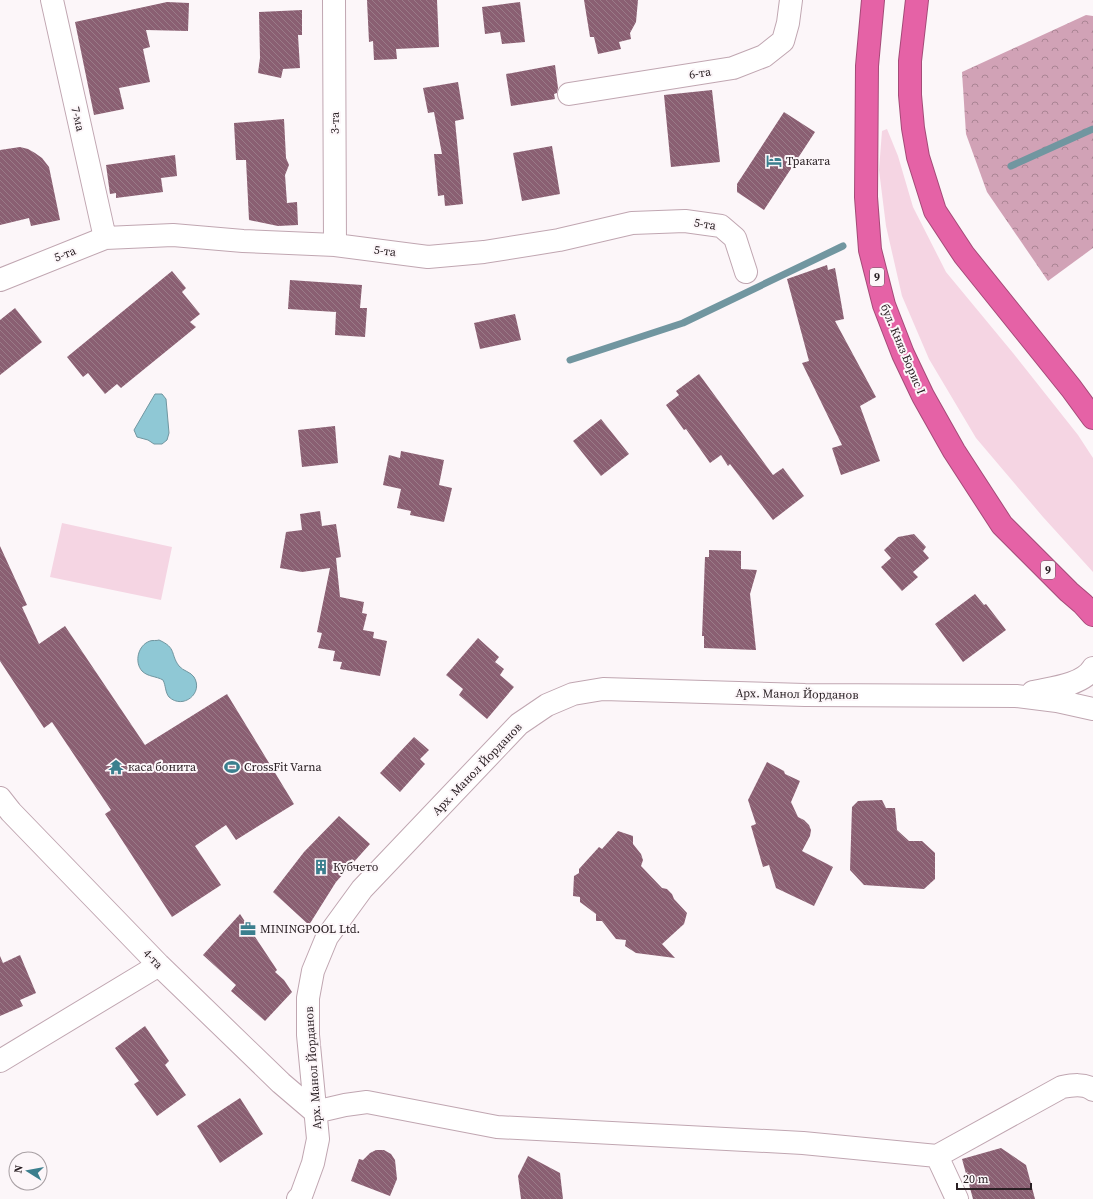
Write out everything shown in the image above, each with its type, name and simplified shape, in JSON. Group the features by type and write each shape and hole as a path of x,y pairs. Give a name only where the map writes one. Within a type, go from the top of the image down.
{"highway":[{"name":"бул. Княз Борис I","path":"873,0 867,66 866,198 870,250 884,305 903,354 923,396 954,451 1002,525 1093,615"},
{"path":"917,0 910,60 910,95 913,128 918,157 935,212 964,255 1072,388 1093,418"}],"street":[{"name":"7-ма","path":"52,0 105,238"},
{"name":"3-та","path":"334,0 335,245"},
{"name":"6-та","path":"569,94 732,68 764,56 783,41 788,23 791,0"},
{"name":"5-та","path":"0,280 105,238 173,235 243,241 335,245 428,257 484,252 560,240 632,223 685,221 721,226 734,238 746,272"},
{"name":"Арх. Манол Йорданов","path":"1016,696 1063,686 1084,677 1090,673 1093,668"},
{"name":"Арх. Манол Йорданов","path":"298,1199 301,1196 313,1163 318,1139 308,1035 308,998 313,971 327,937 362,889 519,724 547,705 573,694 603,689 805,695 1016,696 1057,701 1093,709"},
{"name":"4-та","path":"4,809 159,965 281,1083 315,1112"},
{"path":"0,1061 159,965"},
{"path":"315,1112 345,1105 367,1102 497,1127 803,1143 937,1156 1062,1087 1075,1084 1090,1087 1093,1090"},
{"path":"937,1156 957,1199"}],"shaded area":[{"path":"887,129 898,156 913,207 946,272 1078,435 1093,458 1093,572 1043,517 976,438 929,359 902,296 886,226 879,170 882,131"},
{"path":"62,523 172,547 161,600 50,577"}],"green space":[{"path":"1086,15 1093,16 1093,248 1048,281 987,192 966,134 962,72"}],"water":[{"path":"155,394 162,394 166,399 169,433 167,440 162,444 154,444 148,440 137,437 134,430"},
{"path":"159,640 171,649 179,666 194,677 196,689 194,694 186,701 175,701 169,697 163,680 142,671 138,663 138,654 143,646 150,641"}],"building":[{"path":"367,0 437,0 439,47 396,49 397,59 374,60 373,41 369,42"},
{"path":"584,0 638,0 636,22 630,33 631,39 619,42 621,49 598,54 594,37 590,37"},
{"path":"167,2 189,3 188,31 146,30 150,47 143,49 150,82 119,88 124,109 94,115 75,22"},
{"path":"520,2 525,42 502,44 500,32 485,34 482,7"},
{"path":"302,10 302,35 298,35 300,68 283,69 281,78 258,73 260,58 259,12"},
{"path":"555,65 558,88 557,93 554,94 555,99 511,106 506,74"},
{"path":"458,82 464,119 455,121 463,204 445,206 444,195 438,196 434,154 442,154 434,112 428,113 423,88"},
{"path":"712,90 720,162 671,167 664,95"},
{"name":"Траката","path":"784,112 815,132 764,210 737,192 737,184"},
{"path":"284,119 286,158 289,165 285,175 287,203 297,202 298,225 278,226 249,220 246,160 236,160 234,123"},
{"path":"552,146 560,194 522,201 513,153"},
{"path":"20,147 35,153 42,158 49,167 60,220 31,226 29,218 0,225 0,150"},
{"path":"175,155 177,176 161,178 163,192 116,198 116,193 110,194 106,165"},
{"path":"827,265 828,270 835,268 844,319 835,321 876,397 860,406 880,461 841,475 832,448 842,445 802,363 809,361 787,279"},
{"path":"172,271 186,288 182,292 200,314 190,322 196,327 121,388 117,384 105,394 88,373 83,377 67,357"},
{"path":"290,280 362,285 360,308 367,308 365,337 335,335 336,312 288,309"},
{"path":"15,308 42,342 0,375 0,320"},
{"path":"515,314 521,340 480,349 474,323"},
{"path":"699,374 773,475 783,468 804,496 773,520 730,464 728,466 721,455 710,463 686,429 684,430 666,405 679,395 676,391"},
{"path":"601,419 629,454 601,476 573,441"},
{"path":"335,426 338,463 302,467 298,430"},
{"path":"401,451 444,460 439,485 452,488 444,522 410,515 411,511 397,508 401,489 383,485 389,455 400,458"},
{"path":"320,511 322,526 336,524 341,557 336,558 340,597 364,602 362,613 367,614 363,630 374,632 373,638 387,641 380,676 340,669 342,662 333,661 335,651 318,648 322,633 317,632 330,568 302,572 280,568 286,532 302,530 300,514"},
{"path":"914,534 926,547 923,551 929,558 913,572 918,577 902,591 881,567 891,558 884,550 898,537"},
{"path":"0,546 27,605 22,607 39,644 65,626 145,745 227,694 294,804 236,840 226,825 195,846 221,885 172,917 105,814 111,810 52,722 44,728 0,661"},
{"path":"709,550 741,551 741,569 757,570 750,594 756,650 704,648 704,636 702,636 705,557 709,557"},
{"path":"975,594 984,605 986,604 1006,630 963,662 935,624"},
{"path":"478,638 499,657 495,662 504,669 500,675 514,687 487,719 459,695 463,689 446,675"},
{"path":"414,737 429,750 420,759 425,764 400,792 380,773"},
{"path":"767,762 784,771 785,774 800,781 791,802 798,817 809,825 811,830 810,836 802,851 833,867 814,906 776,888 769,865 763,867 751,826 756,824 748,800"},
{"path":"882,800 886,808 895,808 897,830 909,841 922,841 935,853 935,879 924,889 864,885 850,870 852,807 858,801"},
{"name":"Кубчето","path":"339,816 370,844 336,882 309,925 273,892 304,852"},
{"path":"618,831 633,836 633,844 641,854 643,860 641,866 662,888 667,889 672,894 674,899 687,913 684,924 662,944 675,958 636,953 625,946 626,940 616,939 602,921 596,921 596,914 580,902 580,897 573,896 574,876 579,873 579,869 599,847 602,849"},
{"path":"240,914 277,970 275,972 284,980 292,992 265,1021 231,991 236,985 203,955"},
{"path":"20,955 36,993 20,1000 23,1006 0,1016 0,956 3,963"},
{"path":"145,1026 169,1061 165,1065 186,1095 157,1116 134,1084 139,1081 115,1048"},
{"path":"240,1098 263,1134 220,1163 197,1126"},
{"path":"1001,1148 1026,1165 1035,1199 973,1199 962,1159"},
{"path":"376,1150 384,1150 391,1154 395,1160 397,1179 390,1196 351,1181 359,1159 363,1160 370,1153"},
{"path":"528,1156 560,1173 563,1199 521,1199 518,1176"}],"waterway":[{"path":"1011,166 1093,129"},
{"path":"570,360 683,323 843,246"}],"place":[{"name":"Траката","path":"774,161"},
{"name":"каса бонита","path":"116,767"},
{"name":"CrossFit Varna","path":"232,767"},
{"name":"Кубчето","path":"321,867"},
{"name":"MININGPOOL Ltd.","path":"248,929"}]}
